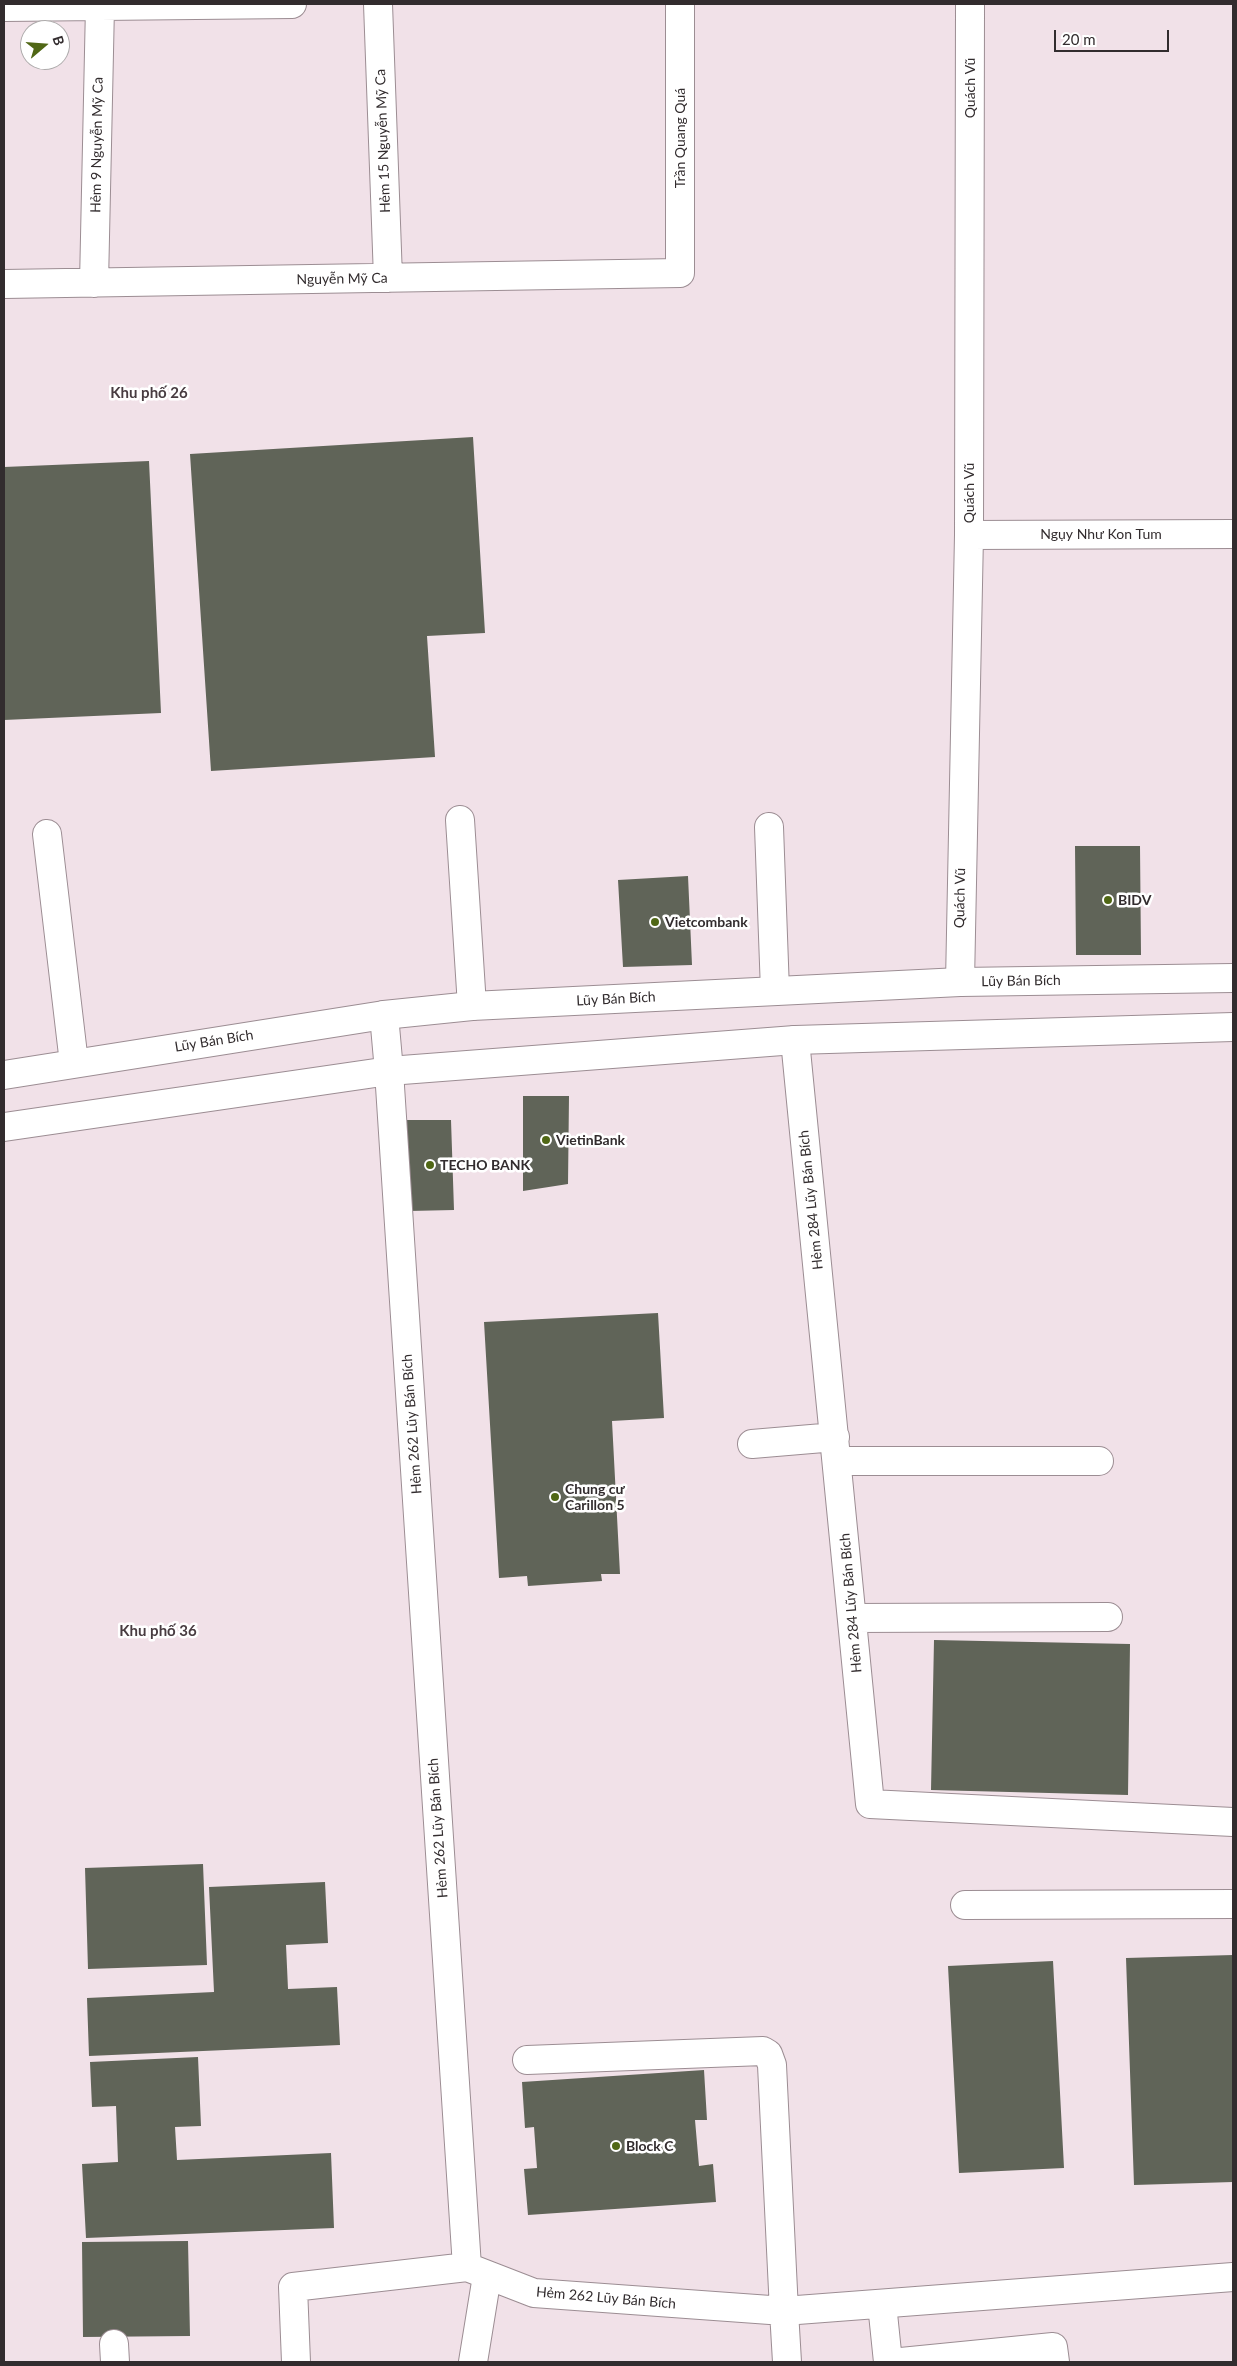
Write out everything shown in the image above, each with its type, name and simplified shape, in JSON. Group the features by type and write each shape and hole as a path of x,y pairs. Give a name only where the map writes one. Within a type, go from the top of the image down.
{"street":[{"path":"4,8 292,4"},
{"name":"Hẻm 15 Nguyễn Mỹ Ca","path":"378,4 388,278"},
{"name":"Trần Quang Quá","path":"680,4 680,273"},
{"name":"Quách Vũ","path":"960,982 969,535 970,4"},
{"name":"Hẻm 9 Nguyễn Mỹ Ca","path":"94,283 100,6"},
{"name":"Nguyễn Mỹ Ca","path":"4,284 680,273"},
{"name":"Ngụy Như Kon Tum","path":"969,535 1233,534"},
{"path":"460,820 472,1006"},
{"path":"769,827 775,991"},
{"path":"46,834 74,1063"},
{"name":"Lũy Bán Bích","path":"4,1075 384,1015 472,1006 960,982 1233,978"},
{"name":"Hẻm 262 Lũy Bán Bích","path":"384,1015 477,2271 534,2294 784,2311 1233,2277"},
{"path":"4,1127 389,1071 795,1040 1233,1027"},
{"name":"Hẻm 284 Lũy Bán Bích","path":"795,1040 870,1804 1233,1822"},
{"path":"752,1444 1099,1460"},
{"path":"853,1618 1108,1617"},
{"path":"965,1905 1233,1904"},
{"path":"527,2060 763,2050 768,2054 772,2065 787,2362"},
{"path":"296,2362 293,2287 477,2271 473,2362"},
{"path":"882,2304 888,2362"},
{"path":"901,2362 1053,2347 1055,2362"}],"building":[{"path":"473,437 485,633 427,636 435,757 211,771 190,454"},
{"path":"149,461 161,713 4,720 4,467"},
{"name":"BIDV","path":"1075,846 1140,846 1141,955 1076,955"},
{"name":"Vietcombank","path":"688,876 692,965 623,967 618,880"},
{"name":"VietinBank","path":"523,1096 569,1096 568,1184 523,1191"},
{"name":"TECHO BANK","path":"406,1120 451,1120 454,1210 409,1211"},
{"name":"Chung cư Carillon 5","path":"658,1313 664,1418 612,1421 620,1574 601,1574 602,1581 528,1586 527,1576 499,1578 484,1322"},
{"path":"934,1640 1130,1644 1128,1795 931,1790"},
{"path":"203,1864 207,1965 88,1969 85,1868"},
{"path":"325,1882 328,1943 286,1945 288,1989 337,1987 340,2045 89,2056 87,1998 214,1992 209,1887"},
{"path":"1233,1955 1233,2182 1134,2185 1126,1958"},
{"path":"1053,1961 1064,2168 959,2173 948,1966"},
{"path":"198,2057 201,2126 175,2127 177,2160 331,2153 334,2228 86,2238 82,2164 118,2162 116,2106 92,2107 90,2062"},
{"name":"Block C","path":"704,2070 707,2120 695,2120 699,2166 713,2164 716,2202 528,2215 524,2169 537,2168 534,2127 525,2128 522,2082"},
{"path":"188,2241 190,2336 83,2337 82,2242"}],"place":[{"name":"BIDV","path":"1108,900"},
{"name":"Vietcombank","path":"655,922"},
{"name":"VietinBank","path":"546,1140"},
{"name":"TECHO BANK","path":"430,1165"},
{"name":"Chung cư Carillon 5","path":"555,1497"},
{"name":"Block C","path":"616,2146"}],"district":[{"name":"Khu phố 26","path":"149,393"},
{"name":"Khu phố 36","path":"158,1631"}]}
